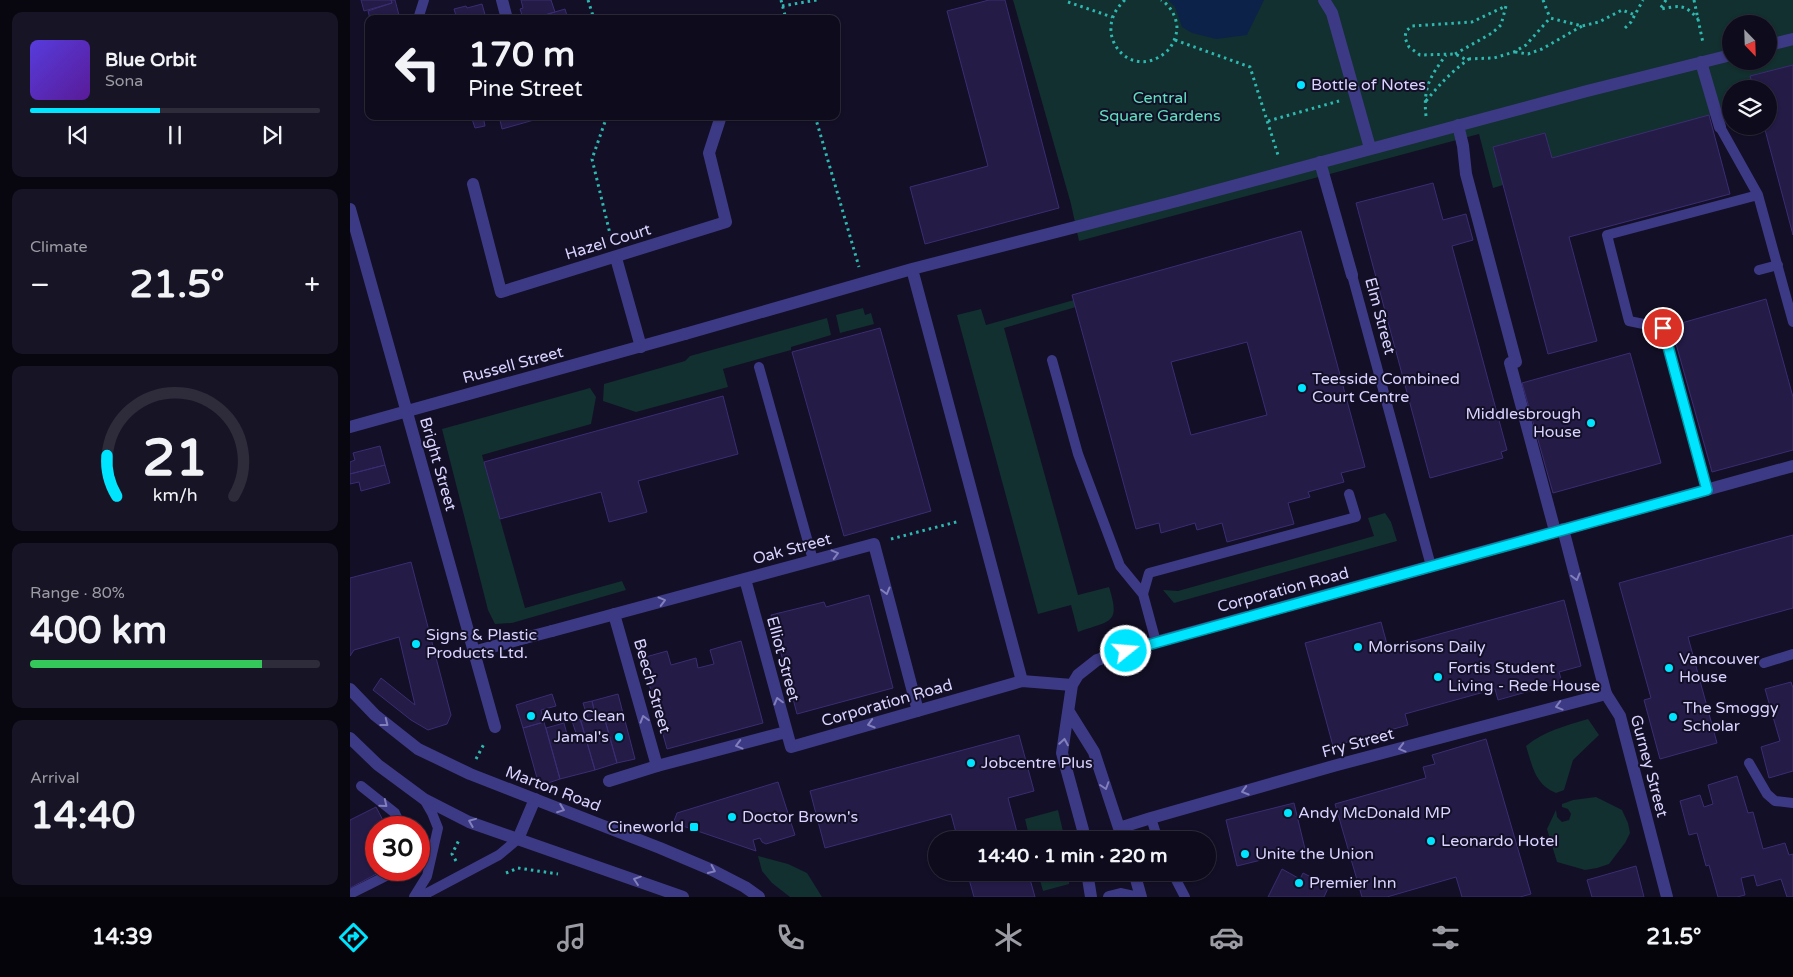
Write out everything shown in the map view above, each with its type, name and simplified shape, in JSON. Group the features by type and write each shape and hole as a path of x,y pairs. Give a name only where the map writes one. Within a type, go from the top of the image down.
{"street":[{"path":"502,0 506,15"},
{"path":"1324,0 1332,13 1357,96 1370,148"},
{"path":"1778,43 1793,39"},
{"name":"Russell Street","path":"350,426 685,334 912,269 1722,56"},
{"path":"1701,62 1720,127"},
{"name":"Hazel Court","path":"473,184 501,292 616,258 726,222 710,153 720,120"},
{"name":"Gurney Street","path":"1458,125 1463,146 1466,174 1516,362 1510,363 1606,694 1620,716 1667,897"},
{"name":"Elm Street","path":"1320,162 1352,275"},
{"name":"Bright Street","path":"350,209 495,727"},
{"path":"616,258 641,346"},
{"path":"912,269 1022,681"},
{"name":"Corporation Road","path":"791,748 1022,681 1072,685 1078,675 1097,660 1156,642 1793,466"},
{"path":"874,544 918,711"},
{"name":"Oak Street","path":"473,652 874,544"},
{"name":"Elliot Street","path":"745,579 791,748"},
{"name":"Beech Street","path":"614,614 657,766"},
{"path":"1072,685 1062,753 1083,831"},
{"name":"Marton Road","path":"350,689 375,715 418,749 470,774 712,870 745,887 759,897"},
{"name":"Fry Street","path":"1127,831 1151,818 1347,763 1606,694"},
{"path":"1069,712 1094,752 1120,831"},
{"path":"609,781 657,766 786,732"},
{"path":"350,738 378,765 424,799 469,822 683,897"},
{"path":"518,839 535,799"},
{"path":"1089,881 1091,897"},
{"path":"1137,881 1141,897"},
{"path":"1108,897 1121,894 1136,897"}],"lane":[{"path":"419,15 424,0"},
{"path":"1720,127 1758,195 1793,322"},
{"path":"1707,490 1663,328 1629,322 1607,236 1758,195"},
{"path":"1759,270 1778,265"},
{"name":"Elm Street","path":"1352,275 1432,566"},
{"path":"1626,312 1637,308"},
{"path":"1052,360 1078,454 1120,566 1143,594 1156,642"},
{"path":"759,367 813,560"},
{"path":"1143,594 1149,573 1356,517 1350,494"},
{"path":"1764,662 1793,654"},
{"path":"1749,763 1767,794 1775,801 1793,803"},
{"path":"361,786 396,816"},
{"path":"414,897 426,876 438,828 424,799"},
{"path":"1151,818 1155,831"},
{"path":"420,897 499,855 518,839"},
{"path":"350,894 376,881"},
{"path":"1177,881 1185,897"}],"path":[{"path":"588,0 593,15"},
{"path":"781,0 785,15"},
{"path":"782,6 816,0"},
{"path":"1125,0 1117,7 1112,17 1110,28 1112,39 1117,50 1126,57 1137,61 1149,61 1160,57 1169,50 1174,40 1177,30 1176,19 1171,10 1161,0"},
{"path":"1543,0 1550,18"},
{"path":"1637,0 1641,6"},
{"path":"1625,28 1635,16 1643,0"},
{"path":"1666,0 1660,9 1679,6 1689,9 1699,20"},
{"path":"1694,0 1703,39 1701,62"},
{"path":"1068,2 1112,17"},
{"path":"1455,54 1492,33 1501,25 1506,6 1472,22 1412,26 1406,31 1405,38 1410,47 1420,55 1455,54 1465,59 1494,58 1514,52 1526,45 1550,18"},
{"path":"1514,52 1528,54 1542,49 1582,26 1599,22 1622,10 1635,16"},
{"path":"1550,18 1582,26"},
{"path":"1174,40 1250,67 1283,172"},
{"path":"1427,133 1426,92 1431,76 1446,54"},
{"path":"1425,102 1456,68 1470,58"},
{"path":"1268,121 1357,96"},
{"path":"606,120 592,159 616,258"},
{"path":"816,120 863,284"},
{"path":"874,544 978,516"}],"green space":[{"name":"Central Square Gardens","path":"1013,0 1793,0 1793,65 1778,69 1778,15 1722,15 1722,70 1773,70 1750,76 1751,80 1722,80 1722,112 1552,158 1545,133 1493,147 1503,185 1493,188 1479,134 1079,241 1071,204"},
{"path":"1074,300 1076,307 1004,328 1078,595 1109,587 1112,599 1114,608 1110,619 1105,623 1078,632 1071,605 1038,614 957,315 981,309 986,325"},
{"path":"863,308 865,315 871,313 874,324 840,333 836,315"},
{"path":"827,318 831,335 791,347 791,350 723,369 728,387 636,412 603,401 604,384 685,361 690,356"},
{"path":"590,388 596,397 591,424 482,455 525,608 622,581 626,590 512,623 495,624 488,610 442,429"},
{"path":"1385,513 1391,522 1397,541 1174,603 1163,590 1178,591 1374,536 1368,518"},
{"path":"1588,719 1599,735 1573,760 1564,790 1556,793 1543,785 1535,774 1526,746 1547,733"},
{"path":"1596,797 1622,810 1630,833 1625,843 1609,864 1597,868 1585,870 1557,862 1547,829 1556,810 1557,817 1562,822 1569,820 1571,814 1568,809 1562,807 1562,804 1573,800"},
{"path":"1058,810 1063,831 1028,831 1025,819"},
{"path":"758,856 788,864 807,873 822,897 790,897 772,883 762,871"},
{"path":"1040,881 1069,881 1069,884 1043,891"}],"water":[{"path":"1168,0 1264,0 1247,35 1216,39 1192,33 1182,27 1175,7"}],"building":[{"path":"361,0 391,0 392,3 364,11"},
{"path":"391,0 395,0 399,15 369,15 368,11 392,3"},
{"path":"521,0 551,0 555,12 545,15 522,15 520,9 523,8"},
{"path":"989,0 1005,0 1059,208 925,244 910,187 988,166 947,11"},
{"path":"482,4 485,15 456,15 454,9 466,6 467,8"},
{"path":"565,9 567,15 545,15"},
{"path":"1793,65 1793,235 1766,135 1777,135 1777,80 1751,80 1750,76"},
{"path":"1709,115 1730,194 1569,237 1597,341 1548,354 1493,147 1545,133 1552,158"},
{"path":"472,120 484,120 485,126 475,128"},
{"path":"500,120 534,120 502,129"},
{"path":"1433,183 1443,220 1466,214 1473,240 1452,246 1507,450 1501,452 1503,458 1430,478 1356,203"},
{"name":"Teesside Combined Court Centre","path":"1301,231 1365,467 1341,473 1344,482 1308,492 1310,497 1288,503 1294,524 1227,542 1222,523 1197,530 1195,523 1161,533 1159,523 1136,529 1072,295","holes":["1247,342 1267,415 1191,435 1171,362"]},
{"path":"1766,299 1793,397 1793,450 1712,472 1671,326"},
{"path":"880,328 931,511 844,536 792,352"},
{"name":"Middlesbrough House","path":"1630,353 1661,463 1553,493 1522,383"},
{"path":"723,396 738,454 638,481 647,512 609,522 601,492 500,519 484,462"},
{"path":"380,446 385,465 350,474 350,462 355,460 353,453"},
{"path":"385,465 390,483 361,491 359,482 350,484 350,474"},
{"name":"Vancouver House","path":"1793,535 1793,608 1688,637 1717,743 1660,759 1644,700 1651,698 1619,583"},
{"name":"Signs & Plastic Products Ltd.","path":"411,562 451,715 447,724 428,730 411,720 373,690 381,678 415,705 399,637 354,650 350,656 350,578"},
{"path":"869,595 893,688 797,714 771,615 824,602 826,607"},
{"name":"Fortis Student Living - Rede House","path":"1564,600 1581,666 1559,672 1562,682 1498,700 1495,689 1405,714 1408,725 1333,746 1305,643 1381,622 1388,648"},
{"path":"741,641 763,723 667,749 642,658 667,651 671,665 696,658 698,668 714,664 710,650"},
{"path":"1791,682 1793,688 1793,771 1769,778 1761,747 1780,741 1765,689"},
{"name":"Auto Clean","path":"552,694 556,706 541,710 544,722 523,728 516,705"},
{"name":"Jamal's","path":"618,694 635,759 617,763 603,713 595,714 592,701"},
{"path":"592,701 595,714 603,713 617,763 595,770 581,721 588,719 583,703"},
{"path":"580,719 595,770 560,779 546,728 564,723 568,738 577,736 572,721"},
{"path":"544,722 560,779 548,783 537,778 523,728"},
{"name":"Jobcentre Plus","path":"1019,735 1034,791 1008,798 1017,831 956,831 951,814 825,848 810,791"},
{"name":"Leonardo Hotel","path":"1486,739 1531,894 1520,897 1462,897 1456,877 1387,897 1362,897 1335,804 1426,778 1423,767 1435,764 1432,755"},
{"path":"1737,776 1748,813 1753,812 1763,849 1785,843 1789,855 1793,854 1793,897 1787,897 1781,879 1757,886 1754,875 1741,878 1745,895 1718,897 1709,865 1706,866 1697,833 1689,835 1680,801 1700,795 1704,807 1713,804 1708,785"},
{"name":"Doctor Brown's","path":"778,782 795,835 766,844 760,838 753,840 756,851 677,824 674,821 677,813"},
{"path":"1294,803 1305,849 1237,866 1226,820"},
{"path":"376,807 381,816 365,816 365,880 350,888 350,820"},
{"path":"1636,866 1644,897 1592,897 1587,880"},
{"name":"Premier Inn","path":"1282,869 1300,879 1303,873 1329,886 1324,897 1268,897"},
{"path":"970,881 1031,881 1035,897 974,897"}],"place":[{"name":"Bottle of Notes","path":"1301,85"},
{"name":"Teesside Combined Court Centre","path":"1302,388"},
{"name":"Middlesbrough House","path":"1591,423"},
{"name":"Signs & Plastic Products Ltd.","path":"416,644"},
{"name":"Morrisons Daily","path":"1358,647"},
{"name":"Vancouver House","path":"1669,668"},
{"name":"Fortis Student Living - Rede House","path":"1438,677"},
{"name":"Auto Clean","path":"531,716"},
{"name":"The Smoggy Scholar","path":"1673,717"},
{"name":"Jamal's","path":"619,737"},
{"name":"Jobcentre Plus","path":"971,763"},
{"name":"Andy McDonald MP","path":"1288,813"},
{"name":"Doctor Brown's","path":"732,817"},
{"name":"Cineworld","path":"694,827"},
{"name":"Leonardo Hotel","path":"1431,841"},
{"name":"Unite the Union","path":"1245,854"},
{"name":"Premier Inn","path":"1299,883"}],"route":[{"path":"1126,651 1707,490 1663,328"}]}
